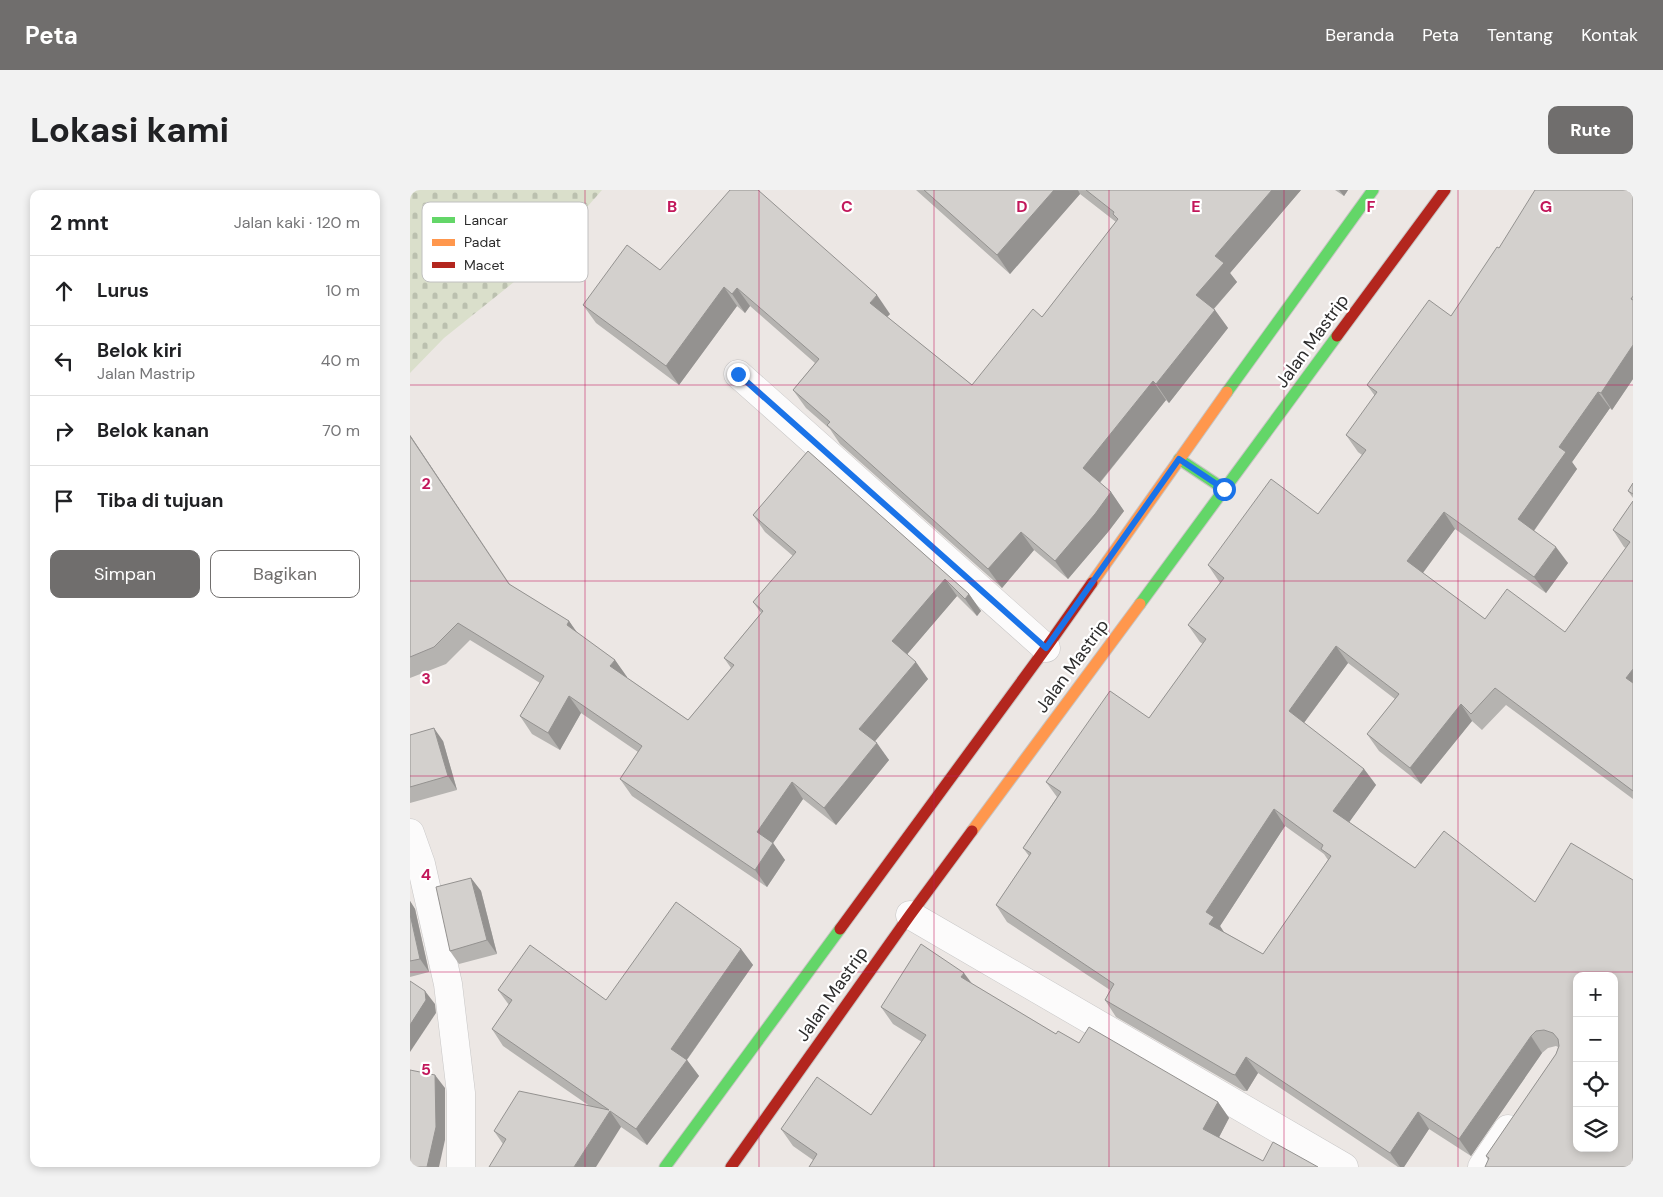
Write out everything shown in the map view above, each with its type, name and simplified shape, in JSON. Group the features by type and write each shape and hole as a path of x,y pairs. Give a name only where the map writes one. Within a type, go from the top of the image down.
{"main road":[{"name":"Jalan Mastrip","path":"665,1167 1046,648 1179,459 1373,190"},
{"name":"Jalan Mastrip","path":"731,1167 910,915 1445,190"},
{"path":"1179,459 1224,489"}],"street":[{"path":"738,374 1046,648"},
{"path":"410,833 420,864 448,984 461,1093 461,1167"},
{"path":"910,915 1344,1167"},
{"path":"1492,1164 1520,1111"}],"green space":[{"path":"410,190 602,190 588,206 588,202 422,202 422,282 514,282 444,338 410,373"}],"building":[{"path":"730,190 758,190 877,295 870,303 972,385 1033,309 1042,317 1118,219 1113,214 1114,212 1086,190 1272,190 1215,256 1224,263 1196,295 1215,310 1156,384 1153,381 1083,468 1111,492 1095,514 1055,561 1021,532 988,569 827,425 830,422 793,390 819,359 737,288 732,294 724,287 666,366 583,305 627,245 660,270"},
{"path":"924,190 1054,190 997,255"},
{"path":"1535,190 1633,190 1633,296 1631,299 1633,300 1633,345 1601,393 1598,392 1559,447 1566,452 1518,519 1556,547 1534,577 1444,512 1407,561 1485,619 1507,589 1565,632 1630,542 1613,530 1633,501 1633,669 1626,678 1633,683 1633,791 1495,688 1471,714 1461,704 1410,768 1367,734 1399,694 1336,646 1289,711 1364,769 1333,811 1415,868 1444,831 1535,902 1571,843 1633,880 1633,1167 1485,1167 1489,1158 1486,1156 1556,1054 1559,1046 1558,1039 1553,1033 1544,1030 1536,1031 1531,1036 1459,1139 1418,1112 1390,1153 1246,1057 1235,1075 1232,1074 1105,1000 1114,984 996,905 1031,853 1023,848 1061,792 1046,782 1110,691 1149,718 1206,639 1188,625 1224,578 1208,565 1271,479 1318,514 1366,450 1346,435 1377,392 1367,385 1429,300 1451,316 1497,247 1499,248","holes":["1274,809 1323,845 1321,849 1331,856 1263,954 1209,924 1214,917 1206,912"]},
{"path":"410,436 509,584 569,621 567,625 615,660 610,666 688,720 734,665 724,658 763,611 753,602 796,552 753,515 808,451 969,594 965,599 945,579 892,641 916,662 859,729 877,743 824,808 792,782 757,832 773,843 755,870 620,779 642,746 569,696 548,733 520,716 544,676 458,623 434,647 410,657"},
{"path":"1633,483 1633,494 1628,491"},
{"path":"434,728 448,776 410,787 410,735"},
{"path":"471,878 487,940 450,951 436,887"},
{"path":"676,902 741,949 671,1049 687,1060 636,1129 610,1111 574,1167 489,1167 506,1139 494,1131 519,1091 609,1110 492,1029 512,1000 498,990 530,945 606,1000"},
{"path":"410,914 420,959 410,961"},
{"path":"921,944 964,973 961,977 1056,1034 1058,1031 1079,1043 1089,1027 1218,1102 1203,1129 1263,1161 1273,1142 1318,1167 809,1167 817,1154 781,1129 817,1077 871,1115 926,1035 881,1007"},
{"path":"410,981 425,991 426,1000 410,1025"},
{"path":"410,1070 435,1075 436,1127 427,1167 410,1167"}],"traffic: fast":[{"path":"1227,392 1373,190"},
{"path":"1140,604 1337,336"},
{"path":"1179,459 1224,489"},
{"path":"665,1167 840,929"}],"traffic: slow":[{"path":"1092,583 1227,392"},
{"path":"972,831 1140,604"}],"traffic: jam":[{"path":"1337,336 1445,190"},
{"path":"840,929 1092,583"},
{"path":"731,1167 972,831"}],"route":[{"path":"738,374 1046,648 1179,459 1224,489"}]}
